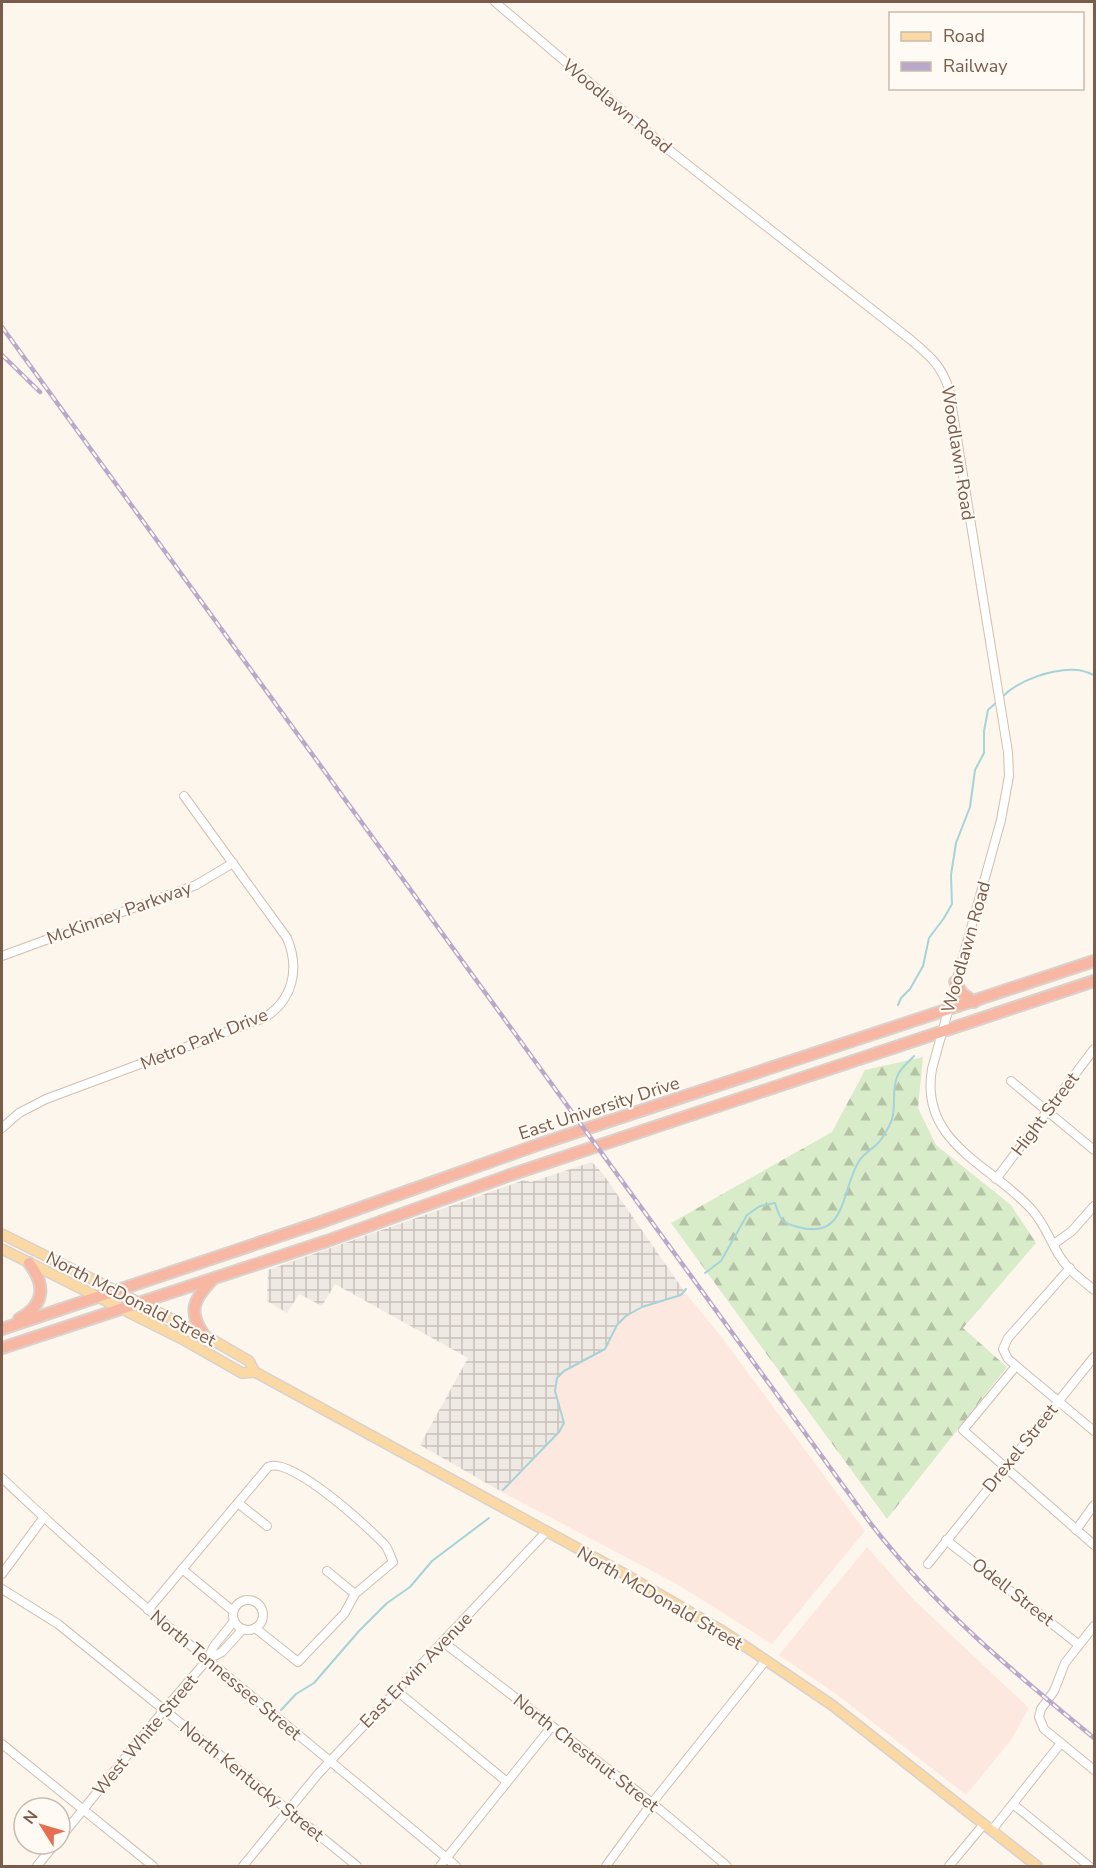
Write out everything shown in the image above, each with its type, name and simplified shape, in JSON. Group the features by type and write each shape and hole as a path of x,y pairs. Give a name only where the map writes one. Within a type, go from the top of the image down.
{"highway":[{"name":"East University Drive","path":"2,1329 321,1222 500,1158 1095,961"},
{"path":"1083,965 1091,982"},
{"path":"955,982 962,993 974,1002"},
{"name":"East University Drive","path":"2,1348 327,1241 510,1175 1091,982"},
{"path":"780,1066 786,1084"},
{"path":"321,1222 327,1241"},
{"path":"2,1329 29,1313 37,1301 41,1290 40,1280 29,1263"},
{"path":"204,1335 196,1323 194,1305 198,1295 213,1279"}],"main road":[{"name":"North McDonald Street","path":"2,1234 204,1335 249,1361 255,1372 662,1595 766,1660 832,1705 1037,1866"},
{"name":"North McDonald Street","path":"2,1249 208,1353 242,1373 255,1372"}],"street":[{"name":"Woodlawn Road","path":"495,2 669,150 911,340 934,360 944,374 949,389 1008,752 1009,776 1005,808 955,982 930,1081 931,1098 941,1126 951,1140 1034,1212 1059,1256 1095,1290"},
{"name":"Metro Park Drive","path":"2,1128 18,1113 46,1099 257,1021 281,1005 289,992 293,976 292,953 283,932 184,796"},
{"name":"McKinney Parkway","path":"2,956 196,885 233,863"},
{"name":"Hight Street","path":"996,1179 1095,1049"},
{"path":"1011,1081 1095,1150"},
{"path":"1053,1244 1072,1231 1095,1206"},
{"path":"1070,1268 1005,1344 1004,1354 1095,1431"},
{"name":"Drexel Street","path":"928,1564 1095,1357"},
{"path":"1016,1366 963,1430 1095,1545"},
{"path":"148,1610 268,1467 282,1466 308,1479 387,1547 393,1562 355,1594 344,1614 298,1662 255,1628"},
{"name":"North Tennessee Street","path":"2,1478 148,1610 456,1866"},
{"path":"238,1503 267,1526"},
{"path":"1076,1530 1095,1505"},
{"path":"2,1574 44,1517"},
{"name":"East Erwin Avenue","path":"243,1866 329,1762 546,1532"},
{"name":"Odell Street","path":"946,1540 1079,1645"},
{"path":"182,1569 233,1611"},
{"path":"327,1571 355,1594"},
{"name":"North Kentucky Street","path":"2,1589 48,1616 357,1866"},
{"path":"207,1660 222,1652 243,1629 255,1628 259,1625 263,1611 253,1600 239,1603 233,1611 234,1621 243,1629"},
{"path":"207,1660 214,1646 234,1621"},
{"path":"1095,1626 1065,1663 1054,1691 1039,1715 1041,1725 1095,1770"},
{"name":"North Chestnut Street","path":"442,1642 652,1803 727,1866"},
{"name":"West White Street","path":"72,1823 207,1660"},
{"path":"606,1866 652,1803 766,1660"},
{"path":"397,1691 507,1782"},
{"path":"440,1866 552,1726"},
{"path":"949,1866 1012,1804 1061,1743"},
{"path":"2,1744 153,1866"},
{"path":"1012,1804 1089,1866"}],"shaded area":[{"path":"592,1162 603,1174 684,1291 681,1295 642,1307 626,1316 617,1325 605,1349 565,1371 557,1378 555,1391 564,1423 559,1432 502,1492 420,1445 468,1358 335,1284 322,1306 299,1294 287,1313 267,1301 268,1270 524,1180 531,1182"},
{"path":"684,1291 723,1339 865,1531 772,1644 677,1584 502,1492 559,1432 562,1411 555,1391 557,1378 564,1371 605,1349 617,1325 626,1316 642,1307 681,1295"},
{"path":"867,1547 914,1600 1029,1708 1011,1740 966,1795 839,1696 779,1655"}],"green space":[{"path":"923,1057 918,1108 936,1145 1011,1205 1036,1243 963,1328 1007,1367 887,1519 671,1223 832,1132 865,1070"}],"waterway":[{"path":"1002,697 1027,680 1047,673 1077,670 1094,675"},
{"path":"898,1005 923,966 929,938 952,904 951,875 956,843 970,807 975,770 984,753 984,731 988,710 998,701"},
{"path":"705,1273 721,1261 747,1215 760,1206 775,1203 782,1220 798,1227 814,1229 826,1227 834,1220 859,1161 881,1140 891,1122 894,1111 894,1088 898,1074 914,1056"},
{"path":"503,1490 559,1432 564,1423 555,1391 557,1378 564,1371 605,1349 617,1325 626,1316 642,1307 681,1295 686,1289"},
{"path":"281,1710 296,1694 314,1683 359,1631 387,1603 410,1587 432,1561 489,1518"}],"railway":[{"path":"2,327 871,1524 922,1584 976,1638 1094,1738"},
{"path":"2,355 40,392"}]}
